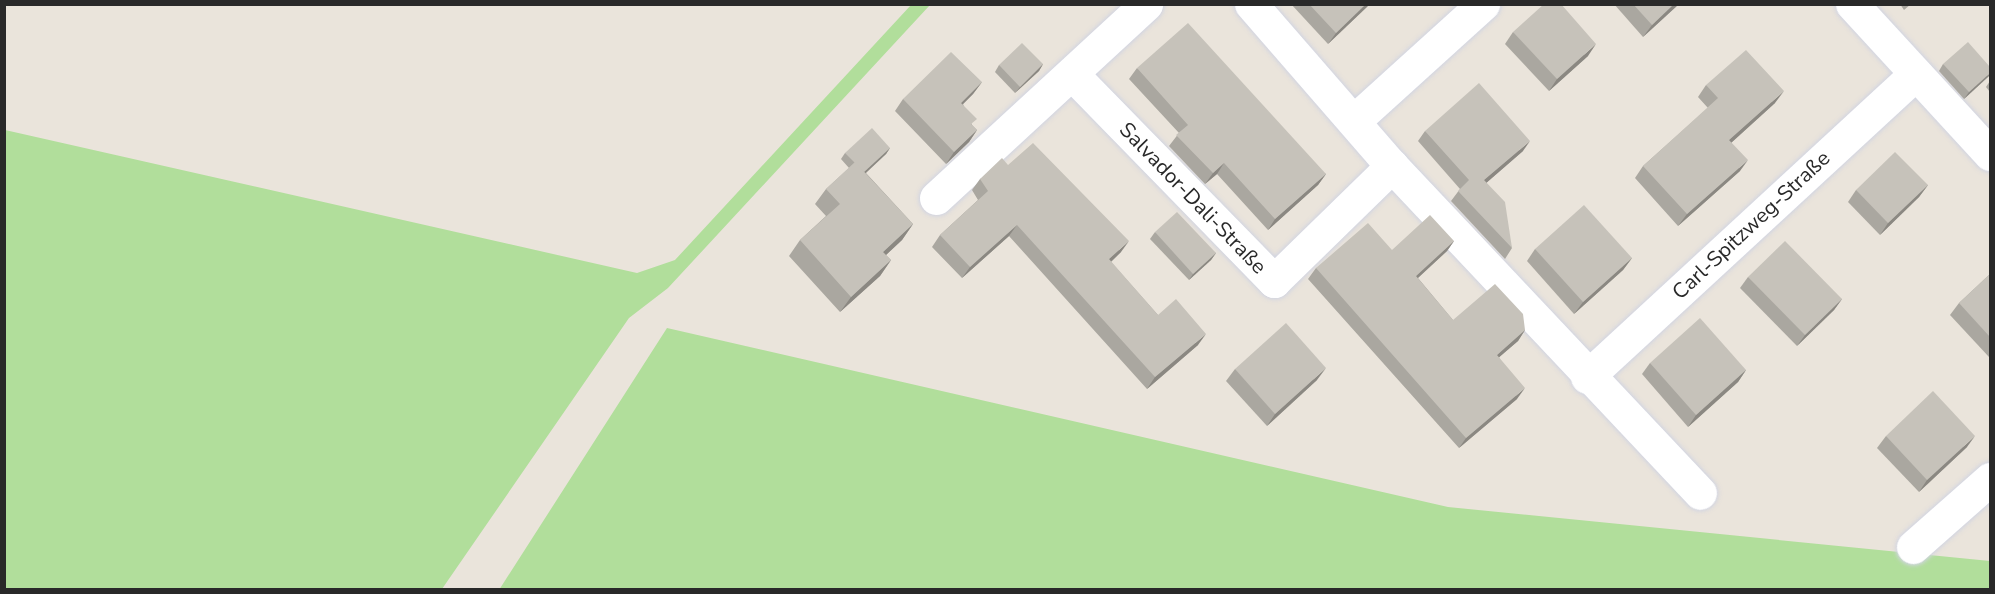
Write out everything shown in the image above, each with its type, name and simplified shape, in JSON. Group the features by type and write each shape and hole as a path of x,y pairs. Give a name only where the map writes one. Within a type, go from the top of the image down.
{"street":[{"path":"936,198 1073,75 1146,4"},
{"path":"1251,4 1392,166 1587,377 1700,493"},
{"path":"1354,120 1484,4"},
{"path":"1852,4 1990,154"},
{"name":"Carl-Spitzweg-Straße","path":"1587,377 1915,74"},
{"name":"Salvador-Dali-Straße","path":"1073,75 1274,280 1392,166"},
{"path":"1913,547 1990,479"}],"green space":[{"path":"911,5 930,5 668,288 629,318 442,589 5,589 5,130 637,273 675,260"},
{"path":"667,328 1448,507 1990,561 1990,590 499,590"}],"building":[{"path":"1309,4 1366,4 1336,33"},
{"path":"1544,4 1561,4 1596,44 1557,79 1513,32"},
{"path":"1633,4 1674,4 1652,25"},
{"path":"1188,23 1326,174 1275,219 1224,163 1213,173 1176,135 1188,125 1137,68"},
{"path":"1968,42 1990,67 1990,73 1969,92 1943,64"},
{"path":"1022,43 1043,64 1020,87 999,65"},
{"path":"1746,50 1784,91 1729,140 1748,160 1687,214 1643,166 1718,98 1706,85"},
{"path":"951,52 982,82 961,103 977,119 971,124 977,130 954,152 903,99"},
{"path":"1479,83 1530,141 1484,180 1505,202 1512,248 1458,191 1469,180 1425,131"},
{"path":"872,128 890,148 864,172 845,153"},
{"path":"1033,143 1129,241 1109,259 1158,315 1176,299 1206,334 1155,377 1017,225 970,267 940,235 988,191 980,179 1002,158 1008,165"},
{"path":"1895,152 1928,185 1888,223 1856,190"},
{"path":"855,162 913,224 883,252 891,260 851,297 800,240 840,204 826,189"},
{"path":"1584,205 1632,258 1583,302 1535,249"},
{"path":"1177,212 1216,253 1193,274 1155,232"},
{"path":"1430,215 1454,241 1416,276 1453,320 1495,284 1523,314 1525,330 1497,355 1525,388 1466,438 1316,268 1368,223 1392,250"},
{"path":"1785,241 1842,299 1805,335 1748,277"},
{"path":"1990,274 1990,337 1959,303"},
{"path":"1700,318 1746,370 1696,415 1650,363"},
{"path":"1286,323 1326,368 1275,414 1235,369"},
{"path":"1933,391 1975,436 1927,480 1886,436"}]}
